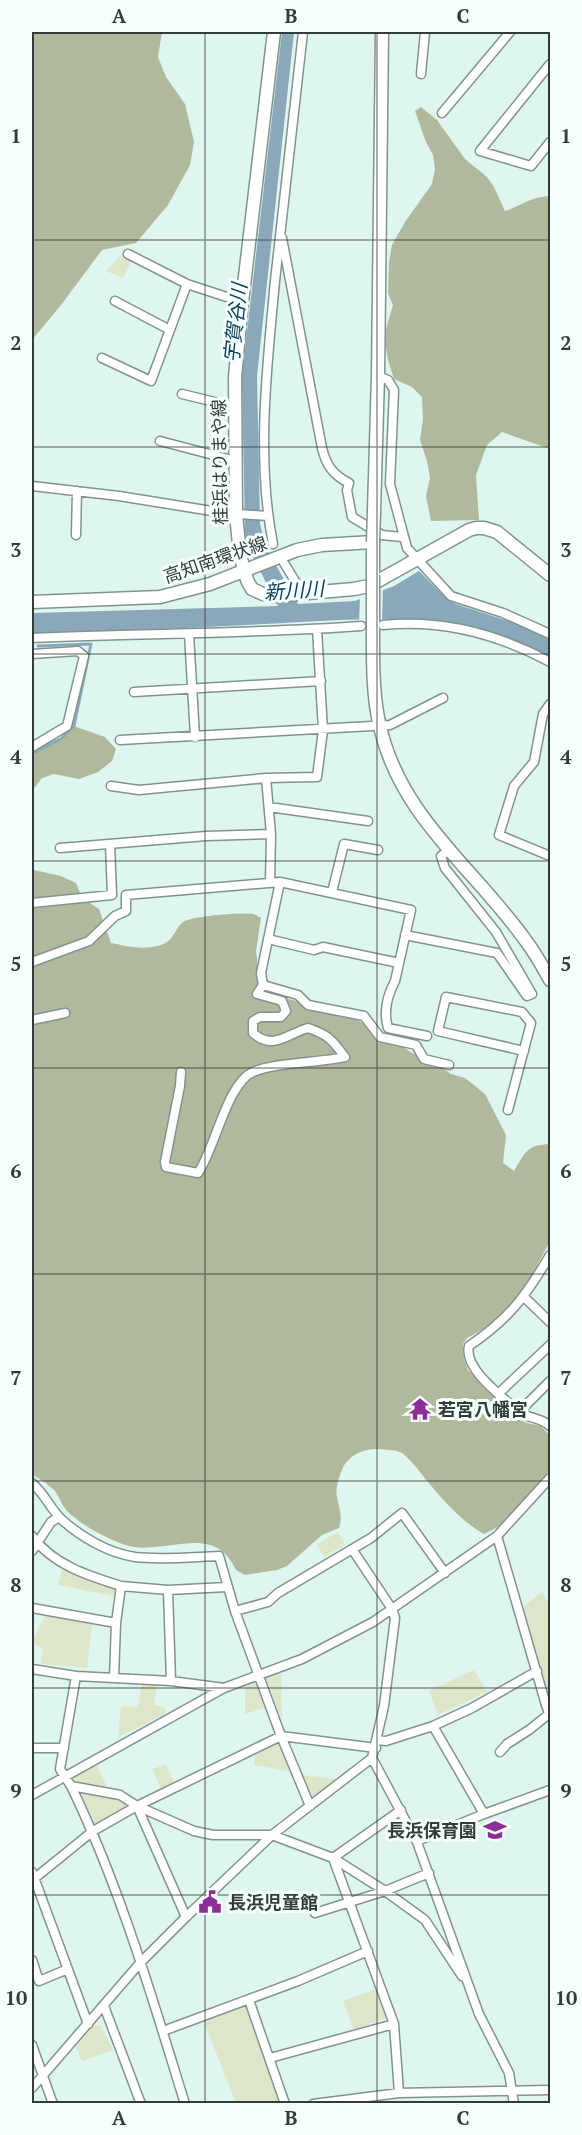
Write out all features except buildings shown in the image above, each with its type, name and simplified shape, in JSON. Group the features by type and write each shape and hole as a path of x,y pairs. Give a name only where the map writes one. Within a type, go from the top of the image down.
{"main road":[{"name":"桂浜はりまや線","path":"274,32 235,377 240,555 250,567 247,580 252,589 273,596 369,586 469,530 484,528 497,532 550,576"},
{"path":"382,32 378,376 372,624 373,671 380,726 390,760 417,811 448,851 526,940 550,980"},
{"name":"高知南環状線","path":"32,602 160,597 188,591 250,567 280,560 297,550 373,542"}],"street":[{"path":"273,544 266,516 266,369 303,32"},
{"path":"421,74 425,32"},
{"path":"442,113 510,32"},
{"path":"550,64 480,151 531,166 550,142"},
{"path":"281,228 324,458 332,472 349,483 347,490 352,518 382,535 402,537"},
{"path":"128,254 187,284 242,302"},
{"path":"102,358 152,381 187,284"},
{"path":"115,301 170,330"},
{"path":"378,376 388,380 394,390 390,484 402,537 407,548 451,596 503,613 550,634"},
{"path":"182,394 235,407"},
{"path":"160,441 236,461"},
{"path":"32,486 266,516"},
{"path":"76,534 77,491"},
{"path":"280,560 299,594"},
{"path":"32,638 189,634 421,623 454,627 500,639 550,662"},
{"path":"111,786 138,790 266,778 316,777 323,730 317,629"},
{"path":"189,634 195,736"},
{"path":"32,654 78,651 84,656 67,726 32,747"},
{"path":"134,692 321,681"},
{"path":"120,740 390,725 443,698"},
{"path":"550,704 543,714 534,762 514,786 499,835 550,856"},
{"path":"266,778 271,834 270,883"},
{"path":"269,807 368,820"},
{"path":"60,848 206,836 271,834"},
{"path":"32,903 112,895 110,844"},
{"path":"332,892 344,844 378,850"},
{"path":"448,851 441,856 446,868 496,932 532,994 527,996 522,1012"},
{"path":"181,1072 165,1162 166,1167 198,1173 206,1161 225,1111 244,1077 253,1072 271,1068 345,1057 339,1046 326,1034 308,1028 275,1042 261,1041 253,1033 253,1021 260,1017 281,1017 286,1011 282,1001 257,994 263,985 261,973 280,882"},
{"path":"32,962 89,941 115,916 126,911 126,896 280,882 411,910 384,1016 388,1028 427,1036"},
{"path":"405,935 497,953 527,996"},
{"path":"268,939 314,950 323,947 399,963"},
{"path":"263,985 298,995 308,1005 364,1016 380,1037 416,1045 424,1059 449,1065"},
{"path":"508,1110 524,1051 531,1023 522,1012 446,997 438,1031 524,1051"},
{"path":"32,1020 66,1013"},
{"path":"550,1255 513,1311 491,1331 469,1346 467,1353 473,1368 519,1412 540,1418 550,1426"},
{"path":"524,1297 550,1322"},
{"path":"499,1393 550,1345"},
{"path":"519,1412 550,1381"},
{"path":"32,1795 224,1688 302,1659 373,1622 497,1536 550,1478"},
{"path":"32,1483 59,1517 83,1537 134,1557 219,1556 235,1611 281,1736 310,1806"},
{"path":"235,1611 268,1602 287,1588 371,1538 402,1514 445,1574"},
{"path":"59,1517 51,1522 33,1544 65,1565 121,1587 168,1590 227,1587"},
{"path":"497,1536 550,1715 507,1744 500,1752"},
{"path":"32,2088 140,1963 186,1917 272,1835 372,1758 384,1706 395,1618 352,1549"},
{"path":"114,1678 116,1623 121,1587"},
{"path":"168,1590 171,1681"},
{"path":"32,1608 116,1623"},
{"path":"32,1669 76,1676 171,1681 224,1688"},
{"path":"88,2024 33,1879 93,1831 137,1806 281,1736 376,1744 433,1726 472,1708 537,1671"},
{"path":"76,1676 60,1769 93,1831 140,1963 185,2103"},
{"path":"433,1726 484,1814"},
{"path":"32,1748 64,1748"},
{"path":"372,1758 417,1841 479,2014 509,2073 514,2103"},
{"path":"71,1786 120,1795 137,1806 194,1831 213,1835 272,1835 333,1858 386,1891 425,1920 468,1986"},
{"path":"417,1841 550,1790"},
{"path":"137,1806 186,1917"},
{"path":"333,1858 401,1810"},
{"path":"333,1858 394,2024 399,2093"},
{"path":"315,1913 349,1900 386,1891 429,1873"},
{"path":"163,2031 249,2000 368,1951"},
{"path":"32,1960 39,1981 68,1970"},
{"path":"249,2000 285,2103"},
{"path":"104,2006 141,2103"},
{"path":"270,2058 394,2024"},
{"path":"32,2045 53,2103"},
{"path":"313,2103 399,2093 550,2090"}],"green space":[{"path":"32,32 162,32 158,57 166,77 185,104 194,142 190,165 168,205 136,243 102,250 32,340"},
{"path":"421,107 437,120 465,159 487,177 505,211 532,199 550,196 550,449 502,432 487,445 476,475 479,520 431,521 426,496 430,478 420,440 423,419 422,397 412,387 394,379 384,336 393,305 388,293 392,245 432,184 435,169 433,155 415,111"},
{"path":"122,254 132,260 123,278 106,271"},
{"path":"74,726 105,737 116,749 112,761 98,772 79,779 54,774 42,778 32,791 32,749 64,736"},
{"path":"32,871 61,876 76,883 82,898 99,909 111,943 145,948 163,944 173,936 183,922 206,916 253,914 261,918 256,951 258,969 285,998 333,1011 372,1026 412,1053 428,1058 451,1074 465,1078 485,1094 506,1135 503,1163 514,1171 531,1148 550,1144 550,1241 523,1292 499,1321 467,1338 463,1344 464,1359 468,1370 515,1417 541,1426 550,1436 550,1470 529,1498 502,1525 484,1534 453,1510 402,1453 394,1450 368,1450 350,1458 341,1473 337,1490 341,1516 339,1528 322,1535 287,1566 277,1570 245,1575 236,1570 227,1556 217,1548 205,1544 192,1543 149,1548 126,1545 109,1538 75,1518 65,1508 54,1490 32,1474"},
{"path":"338,1532 345,1545 324,1557 317,1544"},
{"path":"62,1569 114,1588 114,1596 58,1585"},
{"path":"542,1592 550,1605 550,1706 523,1607"},
{"path":"46,1614 92,1623 87,1668 41,1664 43,1648 32,1641"},
{"path":"474,1670 487,1692 438,1715 429,1691"},
{"path":"281,1673 282,1721 266,1678"},
{"path":"258,1681 267,1707 245,1714 245,1687"},
{"path":"142,1685 157,1685 154,1705 165,1708 165,1714 118,1737 121,1706 138,1707"},
{"path":"279,1741 289,1771 254,1765 256,1753"},
{"path":"96,1764 109,1791 77,1786 72,1777"},
{"path":"166,1764 174,1783 160,1788 153,1769"},
{"path":"303,1775 336,1779 336,1780 312,1798"},
{"path":"80,1791 122,1800 127,1808 96,1825"},
{"path":"377,1989 387,2018 354,2030 343,2001"},
{"path":"247,2006 281,2103 236,2103 204,2022"},
{"path":"101,2025 113,2050 82,2061 76,2047 91,2026"}],"water":[{"path":"282,32 294,32 257,376 260,523 265,546 298,604 355,601 394,586 419,571 448,600 520,625 550,640 550,658 513,641 476,630 439,623 401,620 363,619 32,634 32,613 278,606 249,549 245,532 242,375"}],"pier":[{"path":"383,588 382,622 359,622 360,597"}],"waterway":[{"path":"32,754 61,739 74,726 91,644 38,646"}],"place":[{"name":"若宮八幡宮","path":"420,1409"},
{"name":"長浜保育園","path":"495,1830"},
{"name":"長浜児童館","path":"210,1902"}],"water label":[{"name":"宇賀谷川","path":"235,323"},
{"name":"新川川","path":"294,590"}]}
